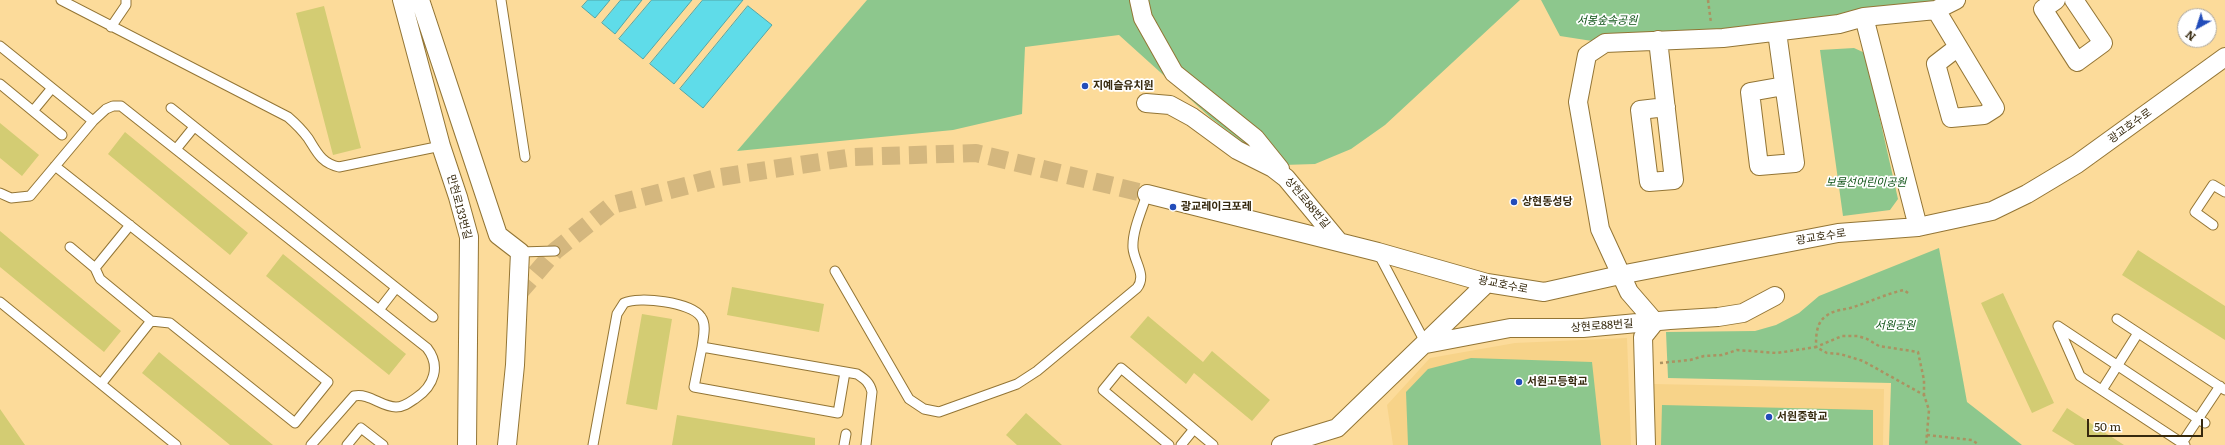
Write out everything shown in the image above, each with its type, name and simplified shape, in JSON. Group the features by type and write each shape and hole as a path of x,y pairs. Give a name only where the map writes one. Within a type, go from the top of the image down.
{"street":[{"name":"만현로133번길","path":"402,0 441,146 469,237 467,445"},
{"path":"420,0 498,235 520,252 515,365 507,445"},
{"path":"1138,0 1143,18 1174,72 1254,138 1286,178"},
{"path":"1646,445 1643,337 1655,322 1629,292 1600,229 1578,102 1587,55 1605,43 1712,38 1777,32 1839,24 1864,17 1936,10 1956,0"},
{"path":"2056,0 2043,9 2077,62 2103,43 2074,0"},
{"path":"1936,10 1958,47"},
{"path":"1864,17 1918,227"},
{"path":"1777,32 1784,86"},
{"path":"1658,40 1666,107"},
{"name":"광교호수로","path":"1378,252 1487,283 1544,292 1620,275 1838,233 1918,227 1992,211 2027,194 2077,164 2225,57"},
{"name":"상현로88번길","path":"1146,103 1170,105 1192,117 1237,150 1273,168 1286,178 1339,242"},
{"path":"1147,194 1378,252"},
{"path":"1280,445 1337,428 1426,344 1487,283"},
{"name":"상현로88번길","path":"1426,344 1510,328 1584,328 1718,317 1743,313 1775,296"}],"lane":[{"path":"61,0 288,117 307,136 320,157 331,165 339,167 441,146"},
{"path":"111,27 126,5 126,0"},
{"path":"501,0 525,156"},
{"path":"0,46 93,121"},
{"path":"0,84 62,135"},
{"path":"33,111 52,88"},
{"path":"0,193 11,198 30,196 93,121 106,109 113,106 121,106 177,148 431,353 434,368 432,383 420,395 403,406 395,407 368,397 354,396 316,444"},
{"path":"171,108 433,318"},
{"path":"177,148 194,126"},
{"path":"55,166 328,382 295,423 170,323 151,320 100,279 96,268 70,247"},
{"path":"2213,225 2195,212 2214,185 2225,192"},
{"path":"835,271 909,399 924,409 939,412 1006,389 1029,378 1137,288 1141,283 1142,275 1134,257 1132,246 1147,194"},
{"path":"96,268 130,225"},
{"path":"520,252 555,251"},
{"path":"1378,252 1426,344"},
{"path":"379,310 396,288"},
{"path":"593,445 617,314 624,303 640,299 684,306 695,311 701,317 704,325 702,347 694,387 838,412 845,372"},
{"path":"0,302 176,445"},
{"path":"2117,319 2222,388 2202,421 2184,444 2080,376 2058,326 2202,421"},
{"path":"101,384 151,320"},
{"path":"2102,390 2138,333"},
{"path":"702,347 857,374 871,386 866,445"},
{"path":"1169,445 1103,390 1121,368 1213,445"},
{"path":"347,445 361,428 382,445"},
{"path":"1181,445 1194,429"},
{"path":"844,445 846,434"}],"path":[{"path":"1708,0 1712,38"},
{"path":"1816,347 1816,332 1825,316 1837,310 1850,308 1892,293 1904,290 1908,293"},
{"path":"1644,365 1690,360 1704,356 1722,355 1737,350 1777,353 1816,347 1842,336 1858,336 1879,346 1918,352 1924,380 1924,395 1929,410 1926,445"},
{"path":"1816,347 1827,353 1840,354 1863,361 1924,395"},
{"path":"1927,435 1972,440 1979,445"}],"shaded area":[{"name":"서원고등학교","path":"1627,338 1631,445 1393,445 1387,405 1430,358 1515,343"},
{"name":"서원중학교","path":"1654,384 1884,389 1883,445 1655,445"}],"green space":[{"path":"867,0 1520,0 1385,125 1351,149 1315,164 1283,165 1249,147 1211,118 1119,35 1025,47 1022,114 953,130 737,151"},
{"name":"서봉숲속공원","path":"1541,0 1956,0 1936,10 1605,43 1560,36"},
{"name":"보물선어린이공원","path":"1854,48 1865,53 1898,199 1890,210 1843,216 1820,50"},
{"name":"서원공원","path":"1939,248 1967,402 2022,445 1889,445 1891,383 1668,378 1666,332 1755,331 1776,325 1799,313 1819,296"},
{"name":"서원고등학교","path":"1471,358 1592,362 1601,445 1408,445 1406,392 1428,369"},
{"path":"1662,405 1873,410 1873,445 1661,445"}],"water":[{"path":"588,0 610,0 595,18 582,7"},
{"path":"621,0 642,0 615,34 602,23"},
{"path":"652,0 692,0 643,59 619,39"},
{"path":"703,0 743,0 674,84 650,64"},
{"path":"748,6 772,25 703,108 680,89"}],"building":[{"path":"324,6 361,148 333,155 296,13"},
{"path":"0,123 39,155 22,176 0,158"},
{"path":"125,132 248,233 230,255 108,154"},
{"path":"0,231 121,331 104,352 0,267"},
{"path":"2138,250 2225,306 2225,340 2122,275"},
{"path":"283,254 406,354 389,375 266,276"},
{"path":"732,287 824,304 819,332 727,315"},
{"path":"2003,293 2054,403 2032,413 1981,303"},
{"path":"642,314 672,319 657,410 626,404"},
{"path":"1148,316 1203,362 1212,351 1270,400 1252,421 1194,373 1186,384 1130,337"},
{"path":"159,352 273,445 230,445 142,373"},
{"path":"2067,408 2124,445 2075,445 2052,431"},
{"path":"0,409 25,445 0,445"},
{"path":"1026,413 1062,445 1017,445 1006,435"},
{"path":"677,415 815,438 815,445 672,445"}],"tunnel":[{"path":"518,294 555,251 612,205 720,177 853,157 976,153 1147,194"}],"place":[{"name":"지예슬유치원","path":"1085,86"},
{"name":"상현동성당","path":"1514,202"},
{"name":"광교레이크포레","path":"1173,207"},
{"name":"서원고등학교","path":"1519,382"},
{"name":"서원중학교","path":"1769,417"}]}
